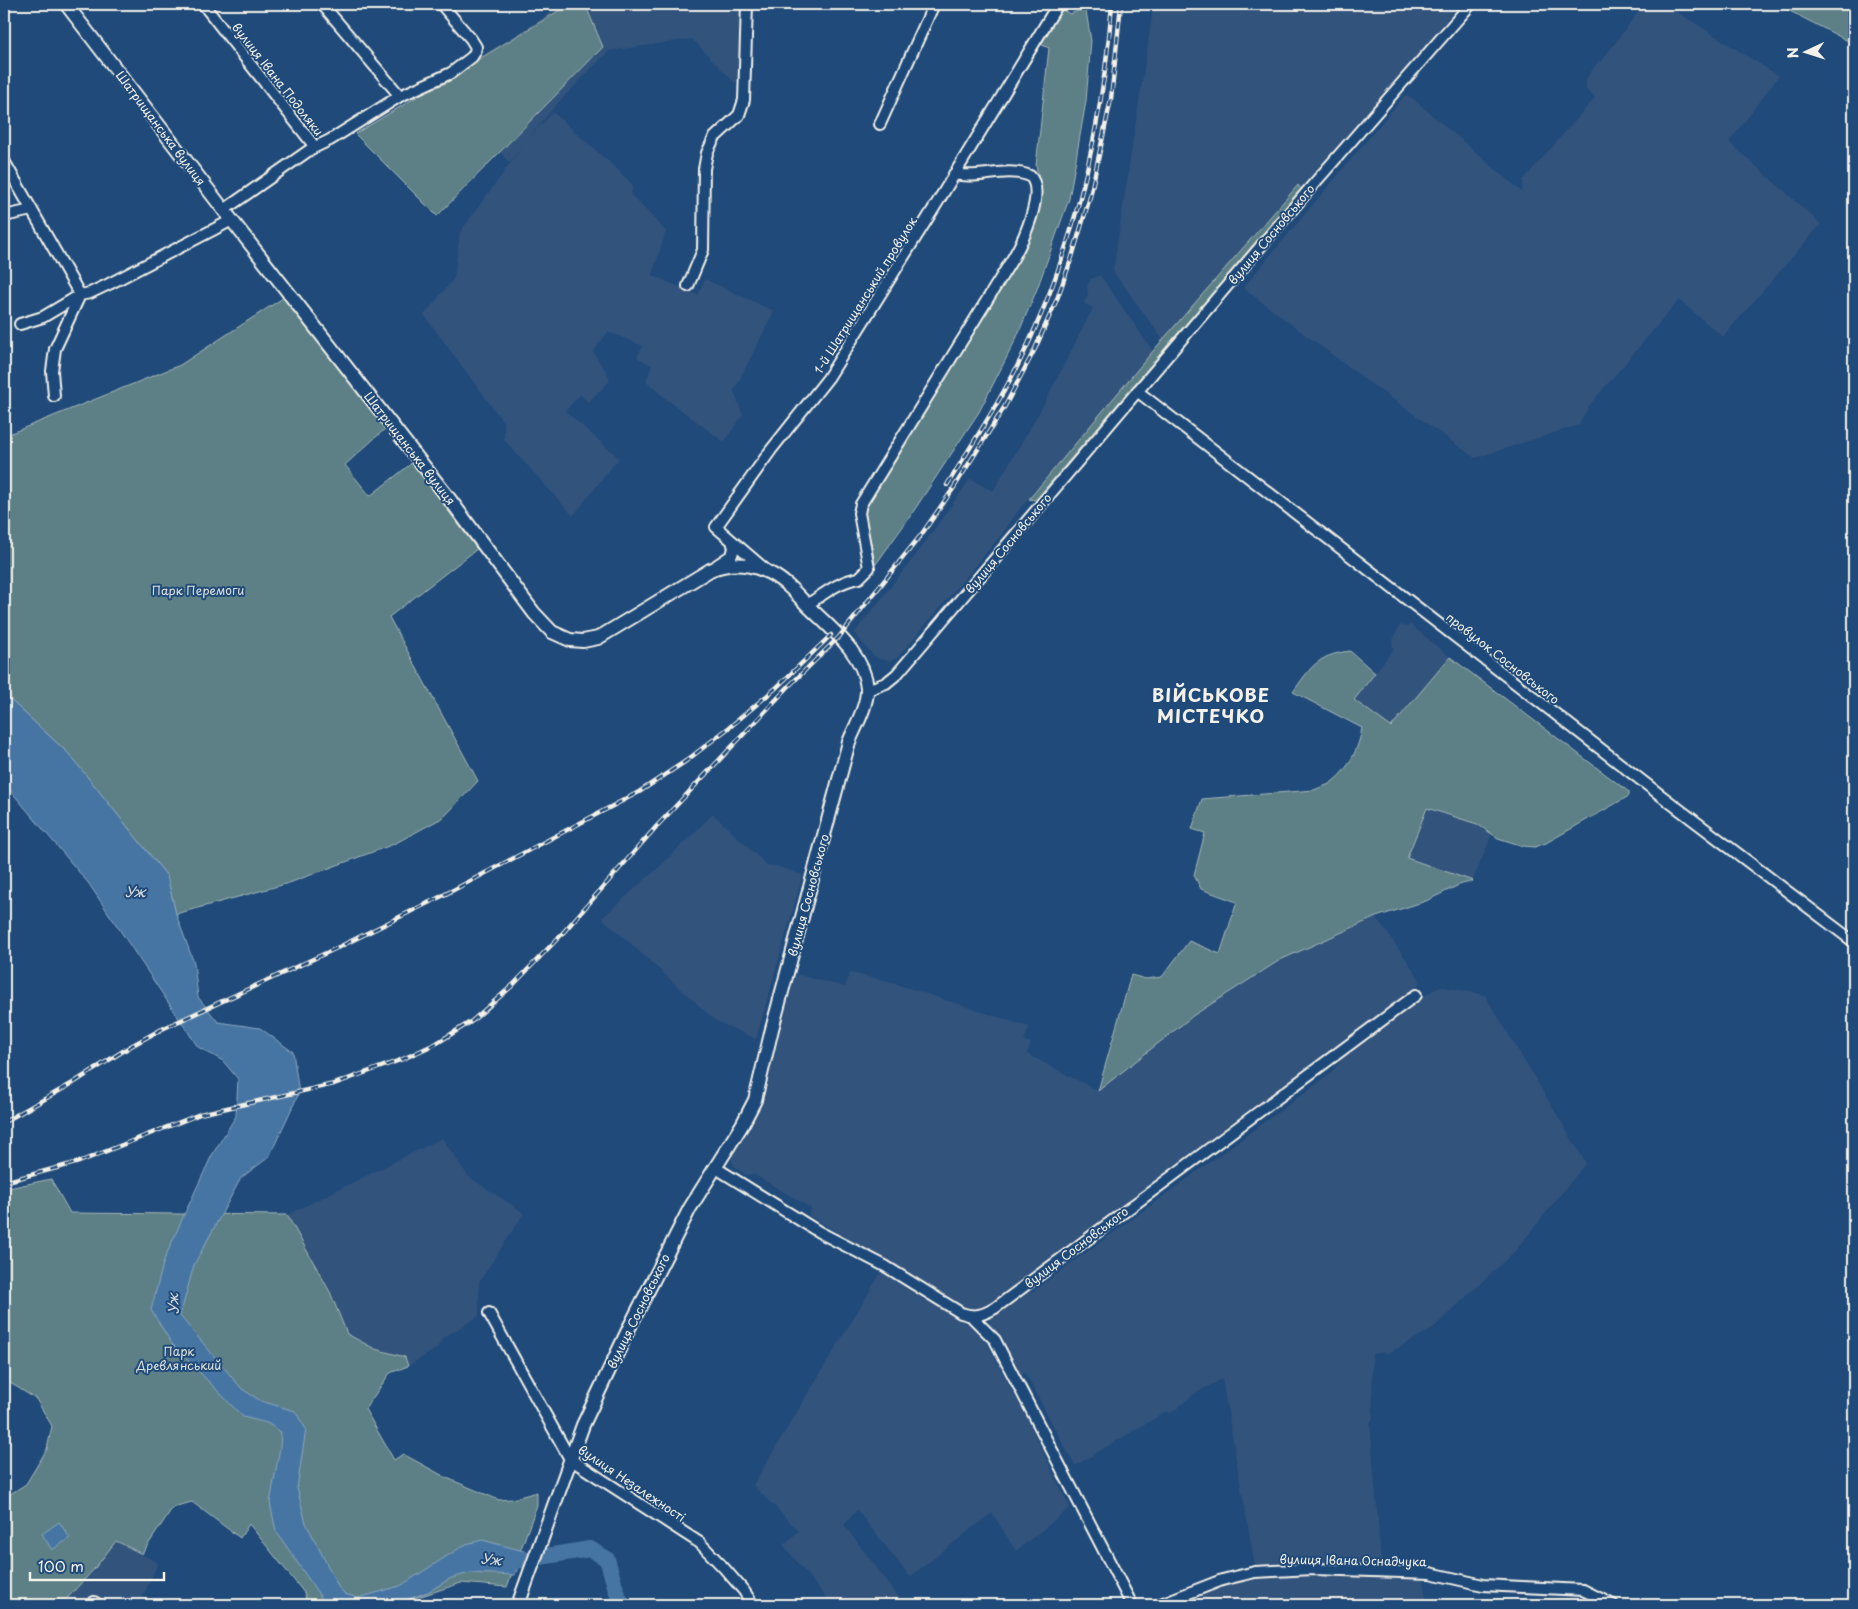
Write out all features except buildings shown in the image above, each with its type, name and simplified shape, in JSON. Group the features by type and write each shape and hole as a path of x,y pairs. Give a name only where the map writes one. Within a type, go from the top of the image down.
{"street":[{"name":"вулиця Івана Подоляки","path":"203,4 315,147"},
{"path":"322,4 400,96"},
{"path":"224,210 315,147 330,140 400,96 451,73 472,57 476,47 441,4"},
{"path":"688,286 703,251 704,169 707,153 714,138 736,119 744,100 747,4"},
{"path":"880,124 934,4"},
{"name":"1-й Шатрищанський провулок","path":"771,574 716,527 772,448 826,381 1058,4"},
{"name":"вулиця Сосновського","path":"518,1605 583,1425 630,1326 690,1208 742,1125 755,1100 772,1029 849,742 864,705 867,690 886,683 896,674 1306,193 1471,4"},
{"name":"Шатрищанська вулиця","path":"72,6 224,210 451,501 534,612 552,632 570,640 583,641 598,638 710,570 739,564 756,567 771,574 793,589 834,631 856,658 864,672 867,690"},
{"path":"4,161 80,295"},
{"path":"807,605 839,584 849,579 859,578 869,568 859,513 861,504 1015,256 1026,233 1036,196 1034,182 1030,176 1014,174 966,176 954,174"},
{"path":"4,216 32,210"},
{"path":"20,324 43,317 80,295 90,293 232,220"},
{"path":"54,396 52,371 55,349 80,295"},
{"name":"провулок Сосновського","path":"1137,391 1854,942"},
{"path":"710,570 732,555 734,548 732,541"},
{"name":"вулиця Сосновського","path":"972,1317 984,1314 995,1308 1416,995"},
{"path":"716,1168 819,1232 885,1266 956,1310 972,1317 995,1340 1132,1605"},
{"name":"вулиця Незалежності","path":"489,1313 570,1459 700,1544 729,1573 753,1605"},
{"name":"вулиця Івана Оснадчука","path":"1158,1605 1222,1580 1255,1572 1314,1569 1430,1573 1483,1585 1583,1590 1613,1605"}],"shaded area":[{"path":"565,4 741,4 739,76 735,83 692,39 609,51 555,106 528,138 553,112 633,185 631,195 666,231 652,275 698,295 705,279 774,311 734,391 743,415 724,442 665,398 646,381 652,366 637,357 643,346 608,332 593,352 608,374 610,381 588,402 580,395 565,411 619,458 573,516 504,440 504,423 424,315 454,278 460,232 522,147 509,163 443,80"},
{"path":"1154,4 1458,4 1439,30 1372,109 1301,189 1297,185 1163,340 1113,271"},
{"path":"1641,4 1658,4 1674,10 1779,76 1729,142 1821,224 1723,337 1679,300 1588,407 1579,425 1475,458 1363,378 1243,288 1405,95 1410,96 1522,192 1523,180 1595,98 1586,90 1586,79 1641,8 1639,7"},
{"path":"1100,275 1153,351 897,658 890,661 878,659 854,633 916,555 970,479 993,491 1044,404 1093,308 1084,303 1088,295 1087,286 1091,279"},
{"path":"1410,624 1450,657 1391,727 1353,700 1393,650 1392,642 1400,625 1408,627"},
{"path":"1427,808 1477,824 1492,834 1473,881 1407,858"},
{"path":"713,814 767,865 777,866 803,875 756,1039 716,1021 602,918 658,868"},
{"path":"1376,917 1418,976 1420,981 1417,987 1309,1070 986,1307 976,1310 966,1309 953,1302 808,1215 811,1208 753,1174 746,1175 734,1166 732,1162 732,1154 765,1097 774,1053 796,974 845,987 850,973 884,980 1029,1027 1024,1041 1031,1043 1027,1054 1098,1091 1194,1015 1280,960"},
{"path":"1440,986 1485,995 1586,1163 1517,1249 1431,1330 1386,1354 1384,1352 1372,1354 1373,1418 1370,1423 1380,1564 1255,1566 1222,1379 1193,1395 1170,1414 1167,1411 1075,1466 1025,1373 1017,1378 990,1328 989,1322 991,1317 1024,1293 1032,1292 1329,1075 1350,1049"},
{"path":"442,1138 469,1177 524,1213 479,1282 479,1316 443,1338 436,1349 408,1366 405,1357 375,1349 347,1334 330,1292 287,1215"},
{"path":"883,1269 909,1286 912,1291 927,1301 931,1301 973,1327 986,1341 1027,1418 1070,1508 1016,1551 992,1513 910,1577 857,1510 844,1525 905,1605 832,1605 783,1545 799,1531 753,1485"},
{"path":"116,1541 158,1563 139,1605 61,1605 95,1568"},
{"path":"1340,1574 1418,1577 1423,1580 1427,1605 1206,1605 1202,1594 1244,1578"}],"green space":[{"path":"570,4 585,4 603,47 437,216 355,134"},
{"path":"1776,4 1854,4 1854,44"},
{"path":"1061,9 1070,14 1080,10 1086,11 1091,41 1086,101 1069,199 1037,289 1016,339 979,412 909,518 876,564 871,559 864,515 868,504 999,287 1036,196 1038,175 1036,166 1049,48 1040,44"},
{"path":"1298,185 1301,189 1038,497 1035,500 1029,499 1153,351"},
{"name":"Парк Перемоги","path":"286,296 386,428 345,465 370,496 412,463 477,549 389,617 478,781 444,817 394,844 289,883 176,914 167,876 69,754 4,694 4,436 180,365"},
{"path":"1350,651 1375,673 1354,700 1391,727 1450,657 1629,792 1629,796 1546,843 1535,847 1523,846 1498,838 1477,824 1427,808 1407,858 1473,881 1459,885 1426,901 1376,917 1280,960 1194,1015 1098,1091 1131,975 1146,979 1162,977 1189,941 1220,954 1237,902 1201,889 1194,875 1205,833 1192,829 1202,799 1314,790 1328,785 1338,777 1352,758 1362,728 1293,692 1310,669 1322,659"},
{"name":"Парк Древлянський","path":"51,1179 70,1213 287,1215 330,1292 347,1334 375,1349 405,1357 408,1366 390,1373 365,1409 394,1460 403,1454 447,1478 499,1500 512,1499 537,1492 537,1505 507,1587 461,1583 394,1605 314,1605 306,1601 305,1594 249,1524 240,1538 192,1502 173,1507 142,1554 116,1541 95,1568 61,1605 4,1605 4,1498 26,1484 47,1449 52,1426 36,1399 4,1379 4,1189"}],"water":[{"name":"Уж","path":"4,694 69,754 167,876 176,914 194,963 198,997 218,1022 260,1028 293,1052 299,1093 269,1157 241,1178 194,1265 180,1316 242,1389 261,1401 295,1411 306,1429 297,1488 306,1523 339,1588 345,1594 358,1598 400,1586 466,1544 482,1540 524,1551 515,1575 470,1573 451,1578 428,1592 391,1605 326,1605 276,1531 270,1503 281,1432 267,1423 243,1417 172,1344 151,1310 164,1260 212,1155 236,1116 238,1079 223,1061 198,1047 89,884 4,783"},
{"path":"59,1522 70,1538 52,1550 42,1534"}],"waterway":[{"name":"Уж","path":"498,1559 515,1561 590,1549 607,1559 618,1596 623,1605"}],"railway":[{"path":"947,485 991,414 1021,359 1047,300 1062,259 1075,217 1095,133 1108,47 1112,4"},
{"path":"4,1182 79,1162 200,1114 334,1084 403,1059 437,1043 472,1021 513,985 561,935 656,827 790,685 839,637 921,535 953,489 1005,406 1035,349 1057,299 1090,197 1111,99 1121,4"},
{"path":"4,1122 162,1029 339,947 440,897 639,792 686,761 731,726 776,688 831,635"}],"district":[{"name":"ВІЙСЬКОВЕ МІСТЕЧКО","path":"1211,704"}]}
